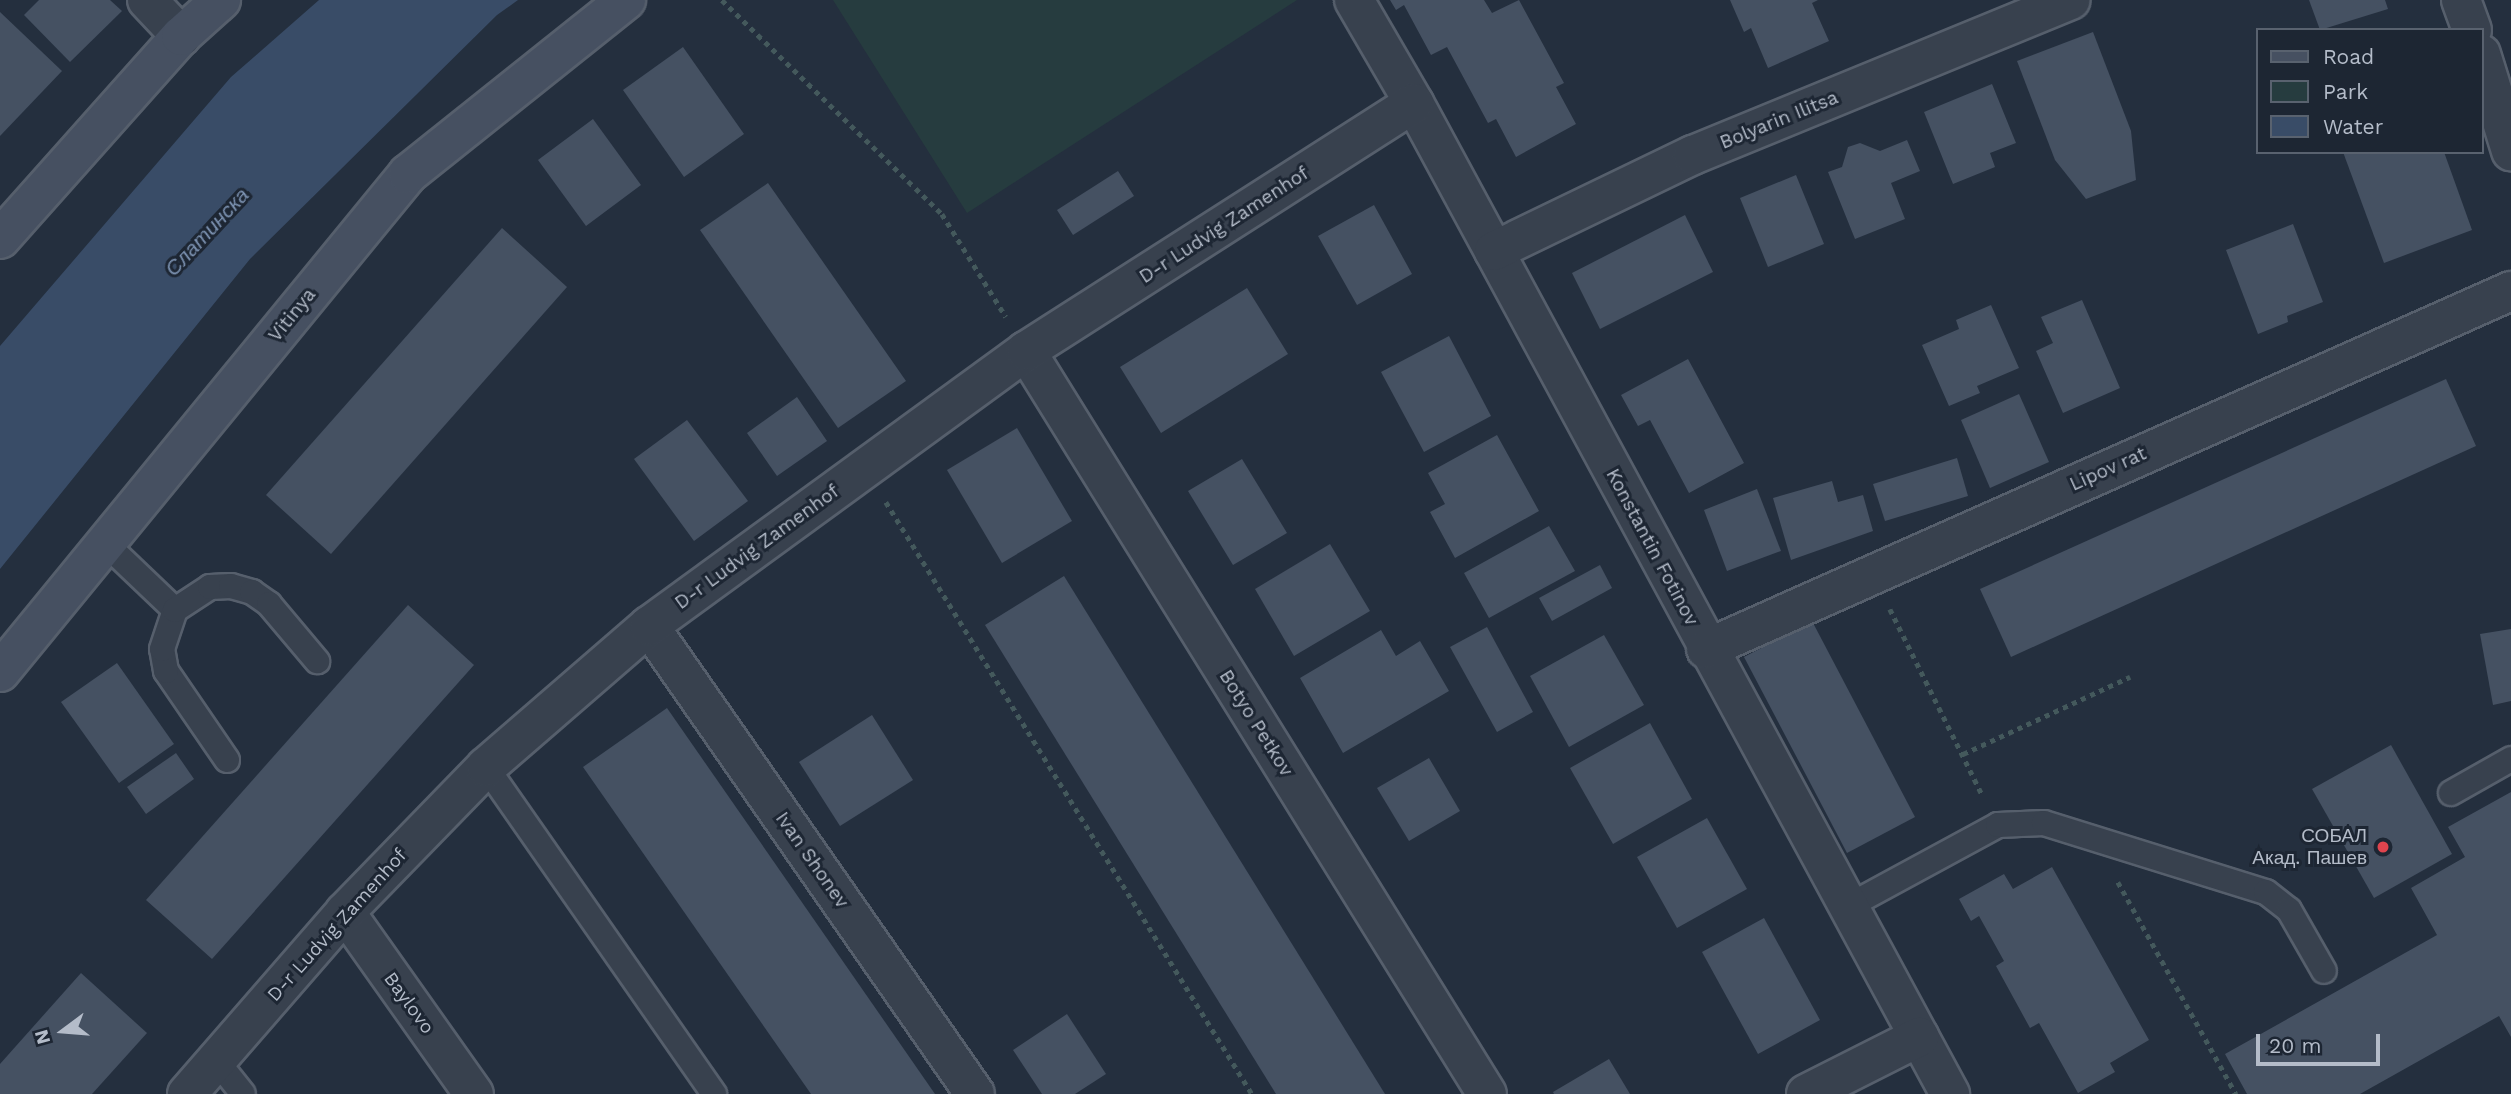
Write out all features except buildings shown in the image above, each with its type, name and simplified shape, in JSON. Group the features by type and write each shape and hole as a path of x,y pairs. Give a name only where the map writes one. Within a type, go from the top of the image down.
{"street":[{"path":"147,0 181,36"},
{"path":"0,239 181,36 221,0"},
{"name":"Vitinya","path":"0,672 408,174 626,0"},
{"name":"Konstantin Fotinov","path":"1354,0 1414,103 1706,649 1950,1094"},
{"name":"Bolyarin Ilitsa","path":"1494,251 1693,155 2070,0"},
{"path":"2461,0 2471,28"},
{"path":"2483,60 2511,151"},
{"name":"D-r Ludvig Zamenhof","path":"187,1094 345,912 486,768 649,626 1026,351 1414,103"},
{"name":"Lipov rat","path":"1706,649 2511,291"},
{"name":"Botyo Petkov","path":"1026,351 1488,1094"},
{"name":"Ivan Shonev","path":"649,626 975,1094"},
{"name":"Baylovo","path":"345,912 474,1094"},
{"path":"1806,1094 1919,1037"}],"lane":[{"path":"106,544 175,610"},
{"path":"227,760 166,671 162,649 175,610 210,587 232,586 252,592 269,604 317,661"},
{"path":"2451,793 2511,759"},
{"path":"486,768 713,1094"},
{"path":"1847,907 1998,825 2044,823 2266,892 2290,910 2324,971"},
{"path":"216,1060 243,1094"}],"path":[{"path":"722,0 943,215 1026,351"},
{"path":"865,468 1252,1094"},
{"path":"1872,573 1998,825"},
{"path":"1963,754 2130,677"},
{"path":"2094,838 2236,1094"}],"green space":[{"path":"833,0 1297,0 967,213"}],"water":[{"name":"Слатинска","path":"319,0 518,0 497,15 250,259 0,569 0,346 231,77"}],"place":[{"name":"СОБАЛ Акад. Пашев","path":"2383,847"}]}
